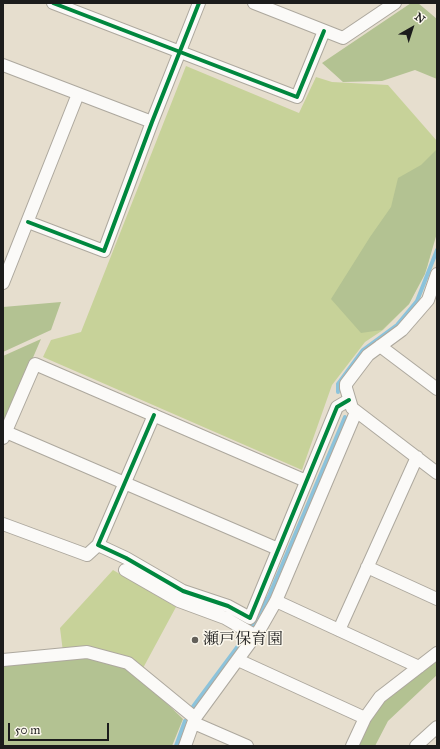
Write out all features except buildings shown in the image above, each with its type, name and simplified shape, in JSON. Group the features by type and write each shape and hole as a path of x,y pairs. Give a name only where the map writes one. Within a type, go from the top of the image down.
{"street":[{"path":"53,3 297,97 324,31"},
{"path":"28,222 104,251 152,122 199,3"},
{"path":"254,3 279,7 324,31 343,38 396,3"},
{"path":"4,69 78,94 152,122"},
{"path":"3,283 78,94"},
{"path":"437,274 432,303 402,330 368,354 346,384 349,400 352,408 356,412 437,472"},
{"path":"380,346 437,388"},
{"path":"278,549 125,483 4,435 36,364 306,481"},
{"path":"98,544 126,558 183,591 228,606 250,618 337,407 349,400"},
{"path":"185,746 195,721 256,636 276,601 356,412"},
{"path":"3,524 86,554 98,544 154,415"},
{"path":"339,630 417,457"},
{"path":"367,567 437,599"},
{"path":"125,570 179,602 225,618 256,636"},
{"path":"276,601 419,668"},
{"path":"3,660 87,652 128,663 195,721 247,746"},
{"path":"352,746 365,718 380,697 437,653"},
{"path":"238,660 365,718"},
{"path":"416,746 437,727"}],"green space":[{"path":"411,3 418,3 437,19 437,79 415,70 382,81 343,82 322,63"},
{"path":"186,66 299,113 316,77 332,82 388,85 437,141 437,228 427,267 409,304 383,330 365,342 332,385 302,470 43,357 51,340 81,332"},
{"path":"437,149 437,233 425,274 409,304 382,330 361,333 331,299 370,237 391,207 398,178 421,165"},
{"path":"61,302 51,330 3,352 3,307"},
{"path":"41,339 3,427 3,356"},
{"path":"113,570 176,607 142,670 63,652 60,628"},
{"path":"437,652 437,675 388,721 375,746 348,746 384,702"},
{"path":"87,654 127,665 183,719 172,746 3,746 3,664"}],"waterway":[{"path":"338,392 338,384 363,350 397,325 417,301 437,250"},
{"path":"251,627 269,596 345,417"},
{"path":"192,708 244,638"},
{"path":"176,746 185,721"}],"cycle path":[{"path":"53,3 297,97 324,31"},
{"path":"28,222 104,251 152,122 199,3"},
{"path":"154,415 98,545 126,558 183,591 228,606 250,618 337,407 349,400"}],"place":[{"name":"瀬戸保育園","path":"195,640"}]}
